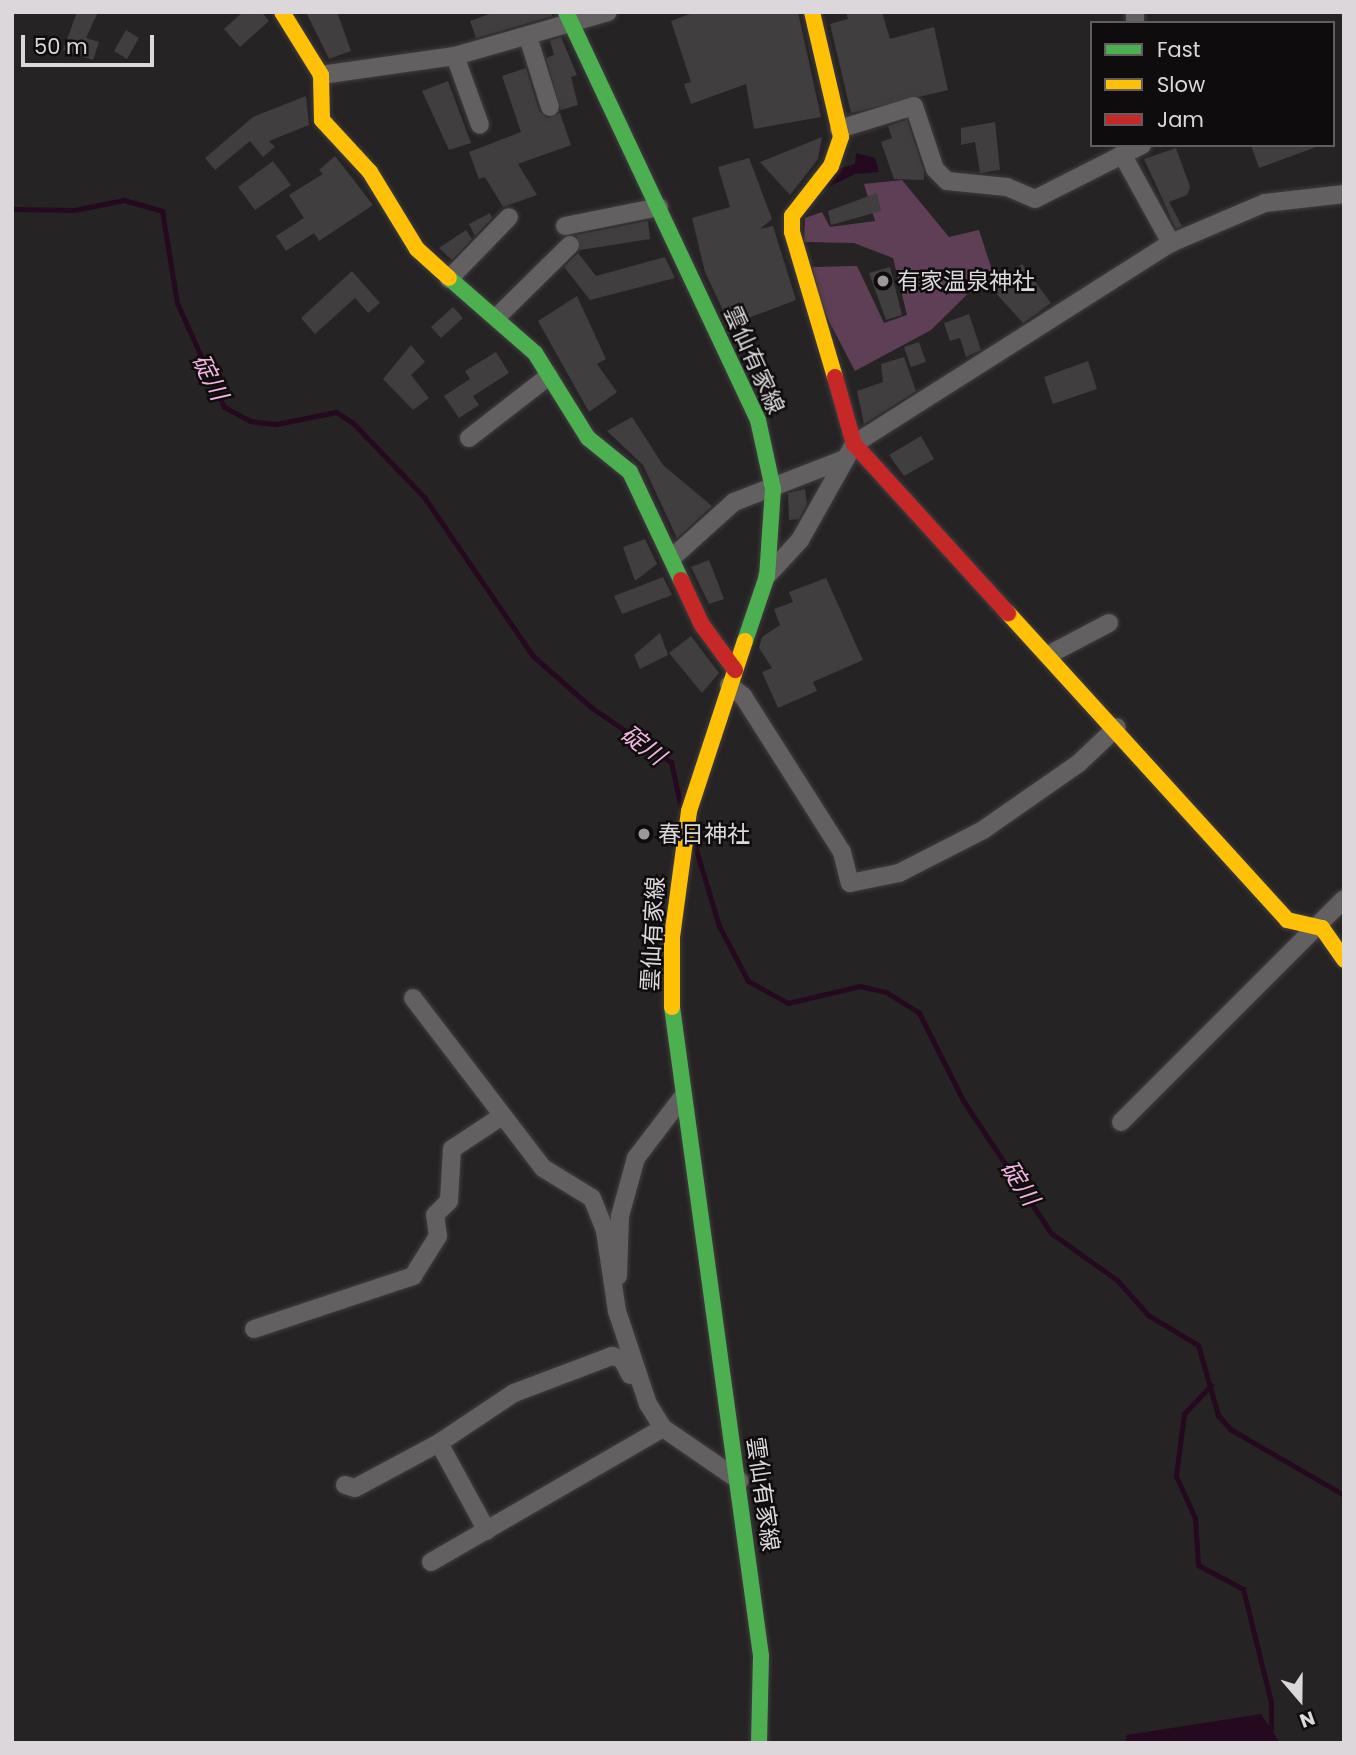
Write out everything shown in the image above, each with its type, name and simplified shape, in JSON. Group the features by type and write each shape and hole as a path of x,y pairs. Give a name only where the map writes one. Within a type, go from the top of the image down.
{"street":[{"path":"282,12 321,75 322,120 370,172 417,249 449,279 498,317 535,353 588,438 629,472 674,556 702,625 743,696 842,852 850,883 899,873 983,830 1079,763 1117,727"},
{"path":"321,75 455,56 529,40 569,18 608,12"},
{"path":"812,12 838,129 831,166 792,216 793,232 849,451 1117,727 1287,920 1315,925 1344,960"},
{"name":"雲仙有家線","path":"569,18 758,420 773,489 766,576 689,811 672,950 672,1037 740,1481 761,1656 759,1743"},
{"path":"529,40 550,107"},
{"path":"455,56 480,125"},
{"path":"838,129 914,106 935,169 947,181 1007,187 1035,200 1138,147"},
{"path":"1122,154 1171,243"},
{"path":"674,556 734,502 773,489 849,451 1171,243 1265,203 1344,194"},
{"path":"565,226 659,207"},
{"path":"449,279 509,216"},
{"path":"498,317 570,246"},
{"path":"469,438 549,376"},
{"path":"766,576 800,540 849,451"},
{"path":"1048,655 1109,623"},
{"path":"1121,1122 1191,1058 1315,925 1344,899"},
{"path":"413,999 543,1168 592,1198 605,1231 617,1311 640,1383 663,1427 740,1481"},
{"path":"617,1311 627,1185 654,1127 681,1099"},
{"path":"254,1329 413,1276 438,1236 435,1215 449,1201 452,1149 502,1116"},
{"path":"345,1485 355,1488 439,1443 493,1402 612,1356 640,1383"},
{"path":"432,1562 663,1427"},
{"path":"439,1443 487,1531"}],"shaded area":[{"path":"856,153 875,158 879,172 855,174 824,189 838,169 855,164"},
{"path":"902,180 949,237 979,230 992,270 931,330 855,371 822,308 812,267 857,266 884,323 907,315 893,258 854,243 804,242 805,218 822,212 830,227 875,221 864,184"},
{"path":"1261,1714 1280,1743 1125,1743 1127,1735"}],"building":[{"path":"77,12 98,12 86,38 99,42 93,60 63,50"},
{"path":"243,12 262,12 269,21 240,47 224,29"},
{"path":"306,12 337,12 351,51 329,59"},
{"path":"495,12 551,12 552,16 476,38 470,21"},
{"path":"695,12 798,12 821,117 754,129 746,84 691,104 684,84 691,82 671,21"},
{"path":"846,12 882,12 890,39 934,27 948,90 851,113 830,24 848,19"},
{"path":"126,30 139,38 127,59 114,51"},
{"path":"561,37 577,75 571,77 578,105 561,110 546,58 554,55 550,41"},
{"path":"526,68 539,111 548,118 560,113 571,145 518,164 537,195 503,207 485,177 479,179 469,152 521,132 502,76"},
{"path":"448,81 471,143 449,150 422,91"},
{"path":"306,96 309,125 269,141 275,147 263,157 250,141 215,170 205,158 253,117"},
{"path":"907,120 924,171 924,180 894,179 881,142 892,138 888,126"},
{"path":"995,122 1000,170 980,173 975,142 961,145 961,128"},
{"path":"822,137 818,159 790,195 760,162"},
{"path":"1252,147 1316,147 1259,168"},
{"path":"1176,148 1190,187 1187,195 1169,202 1182,226 1176,229 1144,159"},
{"path":"335,156 373,205 319,241 314,233 286,251 276,236 304,218 289,195 323,174 319,170"},
{"path":"749,158 772,219 760,229 773,226 796,300 730,325 705,272 692,218 730,207 718,167"},
{"path":"273,161 291,185 255,210 238,187"},
{"path":"877,193 881,211 831,225 828,211"},
{"path":"490,213 492,218 475,236 469,224"},
{"path":"648,221 650,239 580,250 576,235"},
{"path":"466,230 472,239 452,260 439,248"},
{"path":"578,253 596,276 665,257 675,278 590,300 564,267"},
{"path":"1022,264 1051,303 1023,323 993,290"},
{"path":"890,267 902,315 886,320 869,273"},
{"path":"352,271 380,303 368,313 355,298 315,334 301,318"},
{"path":"577,296 606,359 597,364 617,392 589,412 538,321"},
{"path":"453,307 463,318 441,338 431,327"},
{"path":"969,314 981,350 966,357 960,338 950,341 944,323"},
{"path":"919,342 926,362 911,367 904,347"},
{"path":"411,345 425,362 411,375 429,398 413,410 383,379"},
{"path":"496,352 509,373 473,396 479,405 459,418 444,396 470,379 465,371"},
{"path":"904,357 916,391 864,424 857,391 883,382 881,364"},
{"path":"1088,361 1097,389 1053,404 1044,377"},
{"path":"632,417 663,465 712,506 677,538 643,465 607,431"},
{"path":"921,436 934,459 904,476 889,455"},
{"path":"805,489 807,504 799,519 789,520 788,493"},
{"path":"645,539 657,564 635,581 623,547"},
{"path":"709,560 724,599 709,604 691,567"},
{"path":"663,577 672,595 622,614 614,596"},
{"path":"826,578 863,660 813,682 817,691 778,708 762,672 772,668 759,648 762,637 780,625 774,609 793,602 789,592"},
{"path":"660,633 668,655 640,669 634,655"},
{"path":"691,636 719,673 702,693 669,653"}],"waterway":[{"name":"碇川","path":"12,209 74,210 124,200 162,211 177,303 224,407 250,421 276,424 336,412 353,423 424,497 533,656 592,708 671,762 681,808"},
{"name":"碇川","path":"694,843 719,926 748,981 788,1003 860,986 886,992 919,1013 964,1102 1051,1233 1117,1280 1148,1315 1198,1345 1218,1415 1230,1429 1344,1495"},
{"path":"1211,1385 1184,1414 1176,1476 1195,1518 1198,1565 1243,1589 1271,1702 1271,1729"}],"traffic: fast":[{"path":"566,12 758,420 773,489 767,576 745,641"},
{"path":"449,278 535,353 588,438 630,472 681,580"},
{"path":"672,1007 761,1656 759,1743"}],"traffic: slow":[{"path":"282,12 321,75 322,120 370,172 417,249 449,278"},
{"path":"812,12 841,137 831,166 792,216 792,232 835,377"},
{"path":"1008,613 1287,920 1322,928 1344,960"},
{"path":"672,1007 672,937 689,811 745,641"}],"traffic: jam":[{"path":"835,377 854,444 1008,613"},
{"path":"681,580 702,625 735,670"}],"place":[{"name":"有家温泉神社","path":"883,281"},
{"name":"春日神社","path":"644,834"}]}
